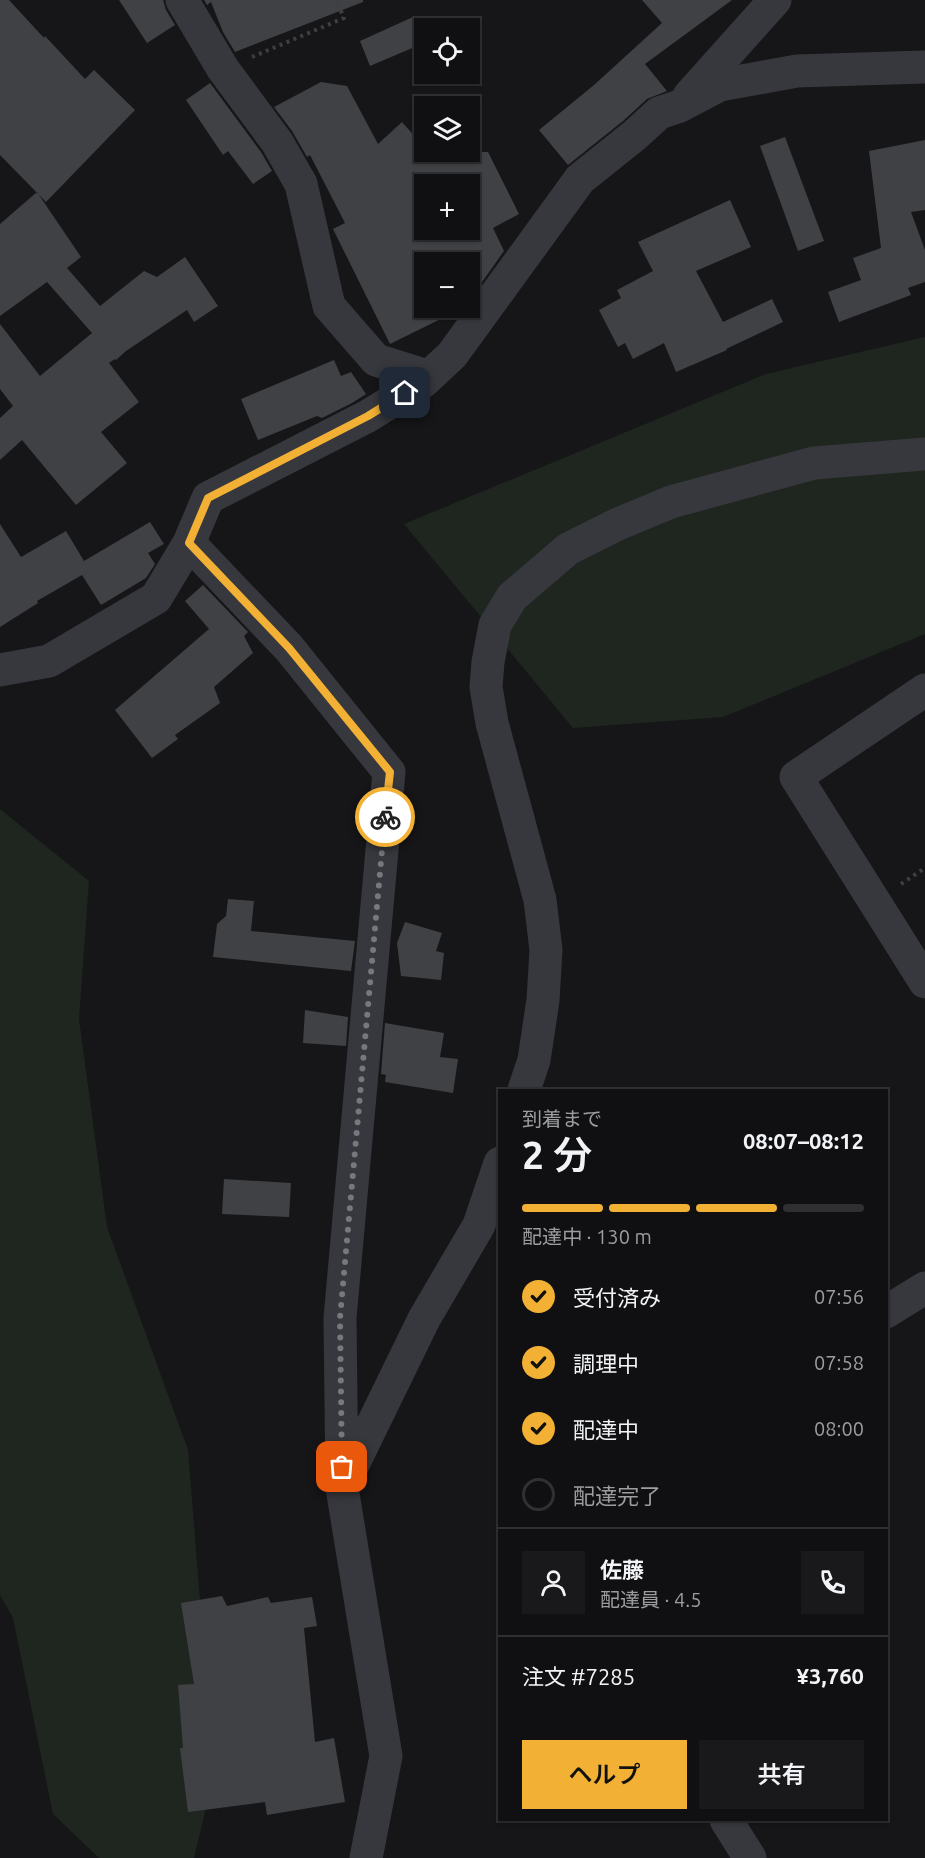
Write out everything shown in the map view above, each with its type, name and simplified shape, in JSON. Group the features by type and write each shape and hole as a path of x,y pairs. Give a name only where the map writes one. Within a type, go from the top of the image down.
{"street":[{"path":"182,0 223,69 277,142 301,184 329,306 376,360 428,376"},
{"path":"680,106 775,0"},
{"path":"0,670 49,661 156,598 189,543 208,498 368,416 423,382 452,355 580,179 635,135 658,113 680,106 720,85 797,71 925,67"},
{"path":"524,1089 536,1050 543,1000 546,950 540,900 492,723 486,687 495,625 512,597 568,549 618,524 671,502 814,463 925,453"},
{"path":"189,543 289,648 390,772 340,1318 342,1488 386,1756 366,1858"},
{"path":"925,690 796,777 925,982"},
{"path":"342,1488 424,1319 479,1225 498,1169"},
{"path":"888,1311 925,1288"},
{"path":"727,1821 750,1858"}],"path":[{"path":"223,69 344,18 336,0"}],"shaded area":[{"path":"925,337 925,634 723,717 573,728 404,524 766,374"},
{"path":"0,809 89,881 79,1019 107,1227 188,1450 214,1774 194,1858 99,1858 53,1814 13,1618 0,1595"}],"building":[{"path":"0,0 9,0 85,79 94,70 135,110 46,202 0,155"},
{"path":"119,0 163,0 175,25 147,43"},
{"path":"204,0 363,0 363,2 235,52 223,32 211,2 207,5"},
{"path":"642,0 732,0 645,64 667,91 647,99 568,165 539,130 594,85 662,23"},
{"path":"413,17 414,47 370,66 360,41"},
{"path":"321,82 347,86 378,144 402,122 414,136 414,162 480,162 480,152 488,152 519,214 493,228 504,251 480,285 480,252 414,252 414,318 443,318 390,344 333,229 345,223 310,155 307,157 292,131 274,107"},
{"path":"210,83 261,152 272,171 253,184 228,151 223,155 186,100"},
{"path":"785,137 824,241 798,251 760,146"},
{"path":"925,140 925,210 911,212 925,250 925,282 908,288 911,295 839,322 828,292 861,280 853,258 881,248 869,151"},
{"path":"37,192 81,257 67,268 100,306 144,271 157,277 185,257 218,306 194,322 187,310 109,363 139,402 101,432 127,463 76,505 22,440 0,460 0,418 13,406 0,389 0,324 40,376 92,333 47,282 0,316 0,224"},
{"path":"730,200 751,247 696,271 723,322 772,299 783,322 676,372 664,343 633,359 625,343 618,347 599,310 621,298 617,290 653,271 638,242"},
{"path":"334,360 341,376 351,372 366,394 322,418 317,416 258,440 241,399"},
{"path":"150,522 164,544 148,553 155,564 146,578 101,605 82,575 37,601 38,603 0,627 0,524 21,557 66,531 84,561"},
{"path":"203,585 248,632 244,636 253,653 214,687 220,703 175,735 178,739 152,758 115,710 209,629 185,601"},
{"path":"228,899 254,901 251,931 355,941 351,971 213,957 217,924 226,916"},
{"path":"405,922 442,933 436,951 444,953 441,980 401,976 397,943"},
{"path":"305,1010 348,1017 346,1046 303,1043"},
{"path":"385,1023 444,1033 440,1057 458,1059 453,1093 385,1082 386,1075 381,1074"},
{"path":"224,1179 291,1183 289,1217 222,1214"},
{"path":"222,1596 227,1606 268,1597 271,1603 312,1597 317,1626 304,1628 315,1742 334,1738 345,1802 267,1815 265,1802 188,1812 180,1748 183,1748 178,1685 194,1684 181,1603"}],"way so far":[{"path":"342,1467 340,1318 385,817"}],"route":[{"path":"385,817 390,772 289,648 189,543 208,498 368,416 405,393"}]}
